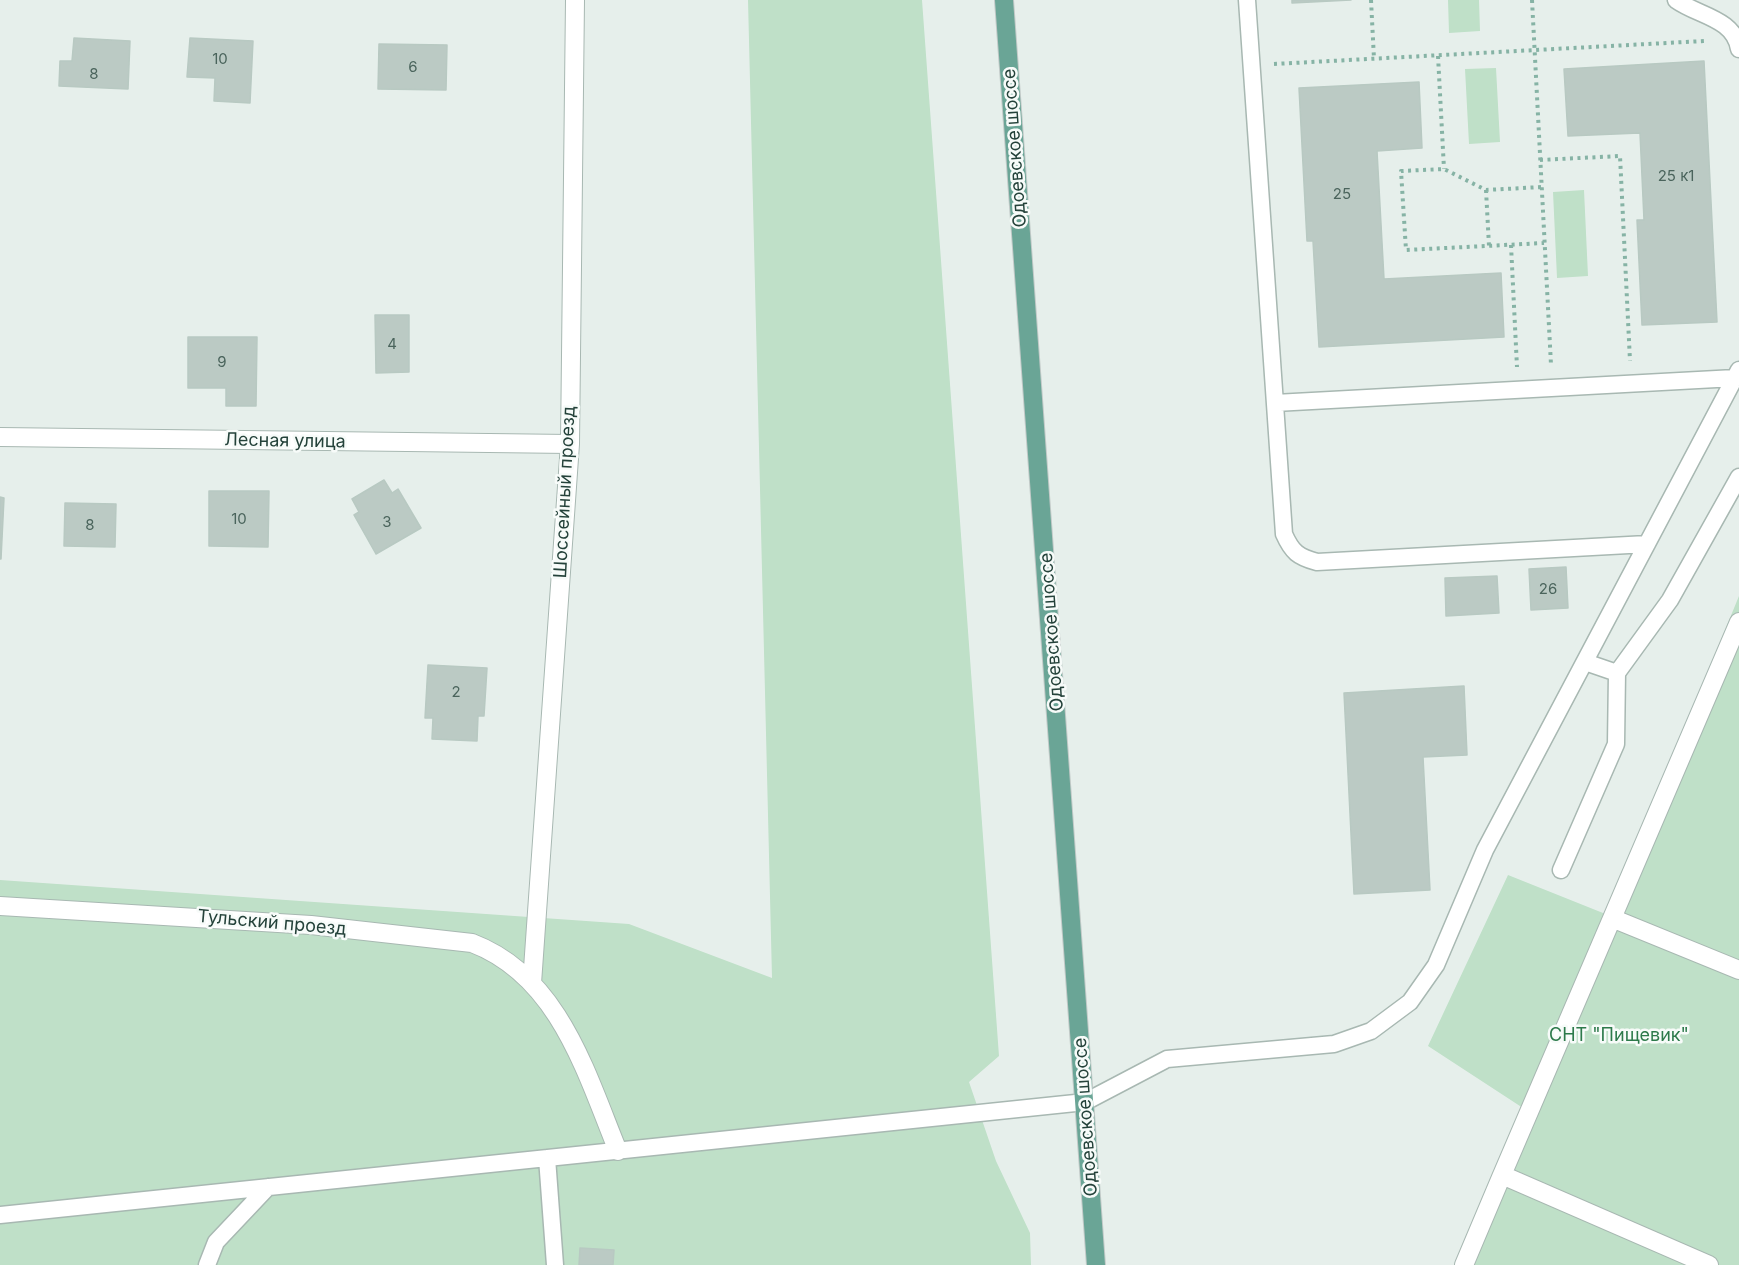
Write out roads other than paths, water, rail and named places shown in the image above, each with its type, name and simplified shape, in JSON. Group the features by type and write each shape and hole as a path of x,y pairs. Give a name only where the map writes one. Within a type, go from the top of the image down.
{"main road":[{"name":"Одоевское шоссе","path":"1004,0 1096,1265"}],"street":[{"name":"Шоссейный проезд","path":"532,983 570,444 575,0"},
{"name":"Лесная улица","path":"0,437 570,444"},
{"path":"1464,1265 1733,652 1739,622"},
{"name":"Тульский проезд","path":"0,906 311,925 472,943 504,960 532,983 554,1009 571,1037 618,1151"},
{"path":"1614,919 1739,970"},
{"path":"1503,1175 1709,1265"}],"lane":[{"path":"1247,0 1284,534 1291,549 1300,557 1317,562 1647,544"},
{"path":"1676,0 1729,28 1738,44"},
{"path":"1275,403 1631,384 1737,374"},
{"path":"0,1215 1085,1102 1167,1059 1334,1044 1371,1030 1410,1002 1436,965 1485,850 1737,374"},
{"path":"1561,870 1616,744 1617,673 1670,600 1739,477"},
{"path":"1585,662 1617,673"},
{"path":"548,1158 555,1265"},
{"path":"207,1265 216,1242 268,1187"}],"park label":[{"name":"СНТ \"Пищевик\"","path":"1619,1036"}]}
